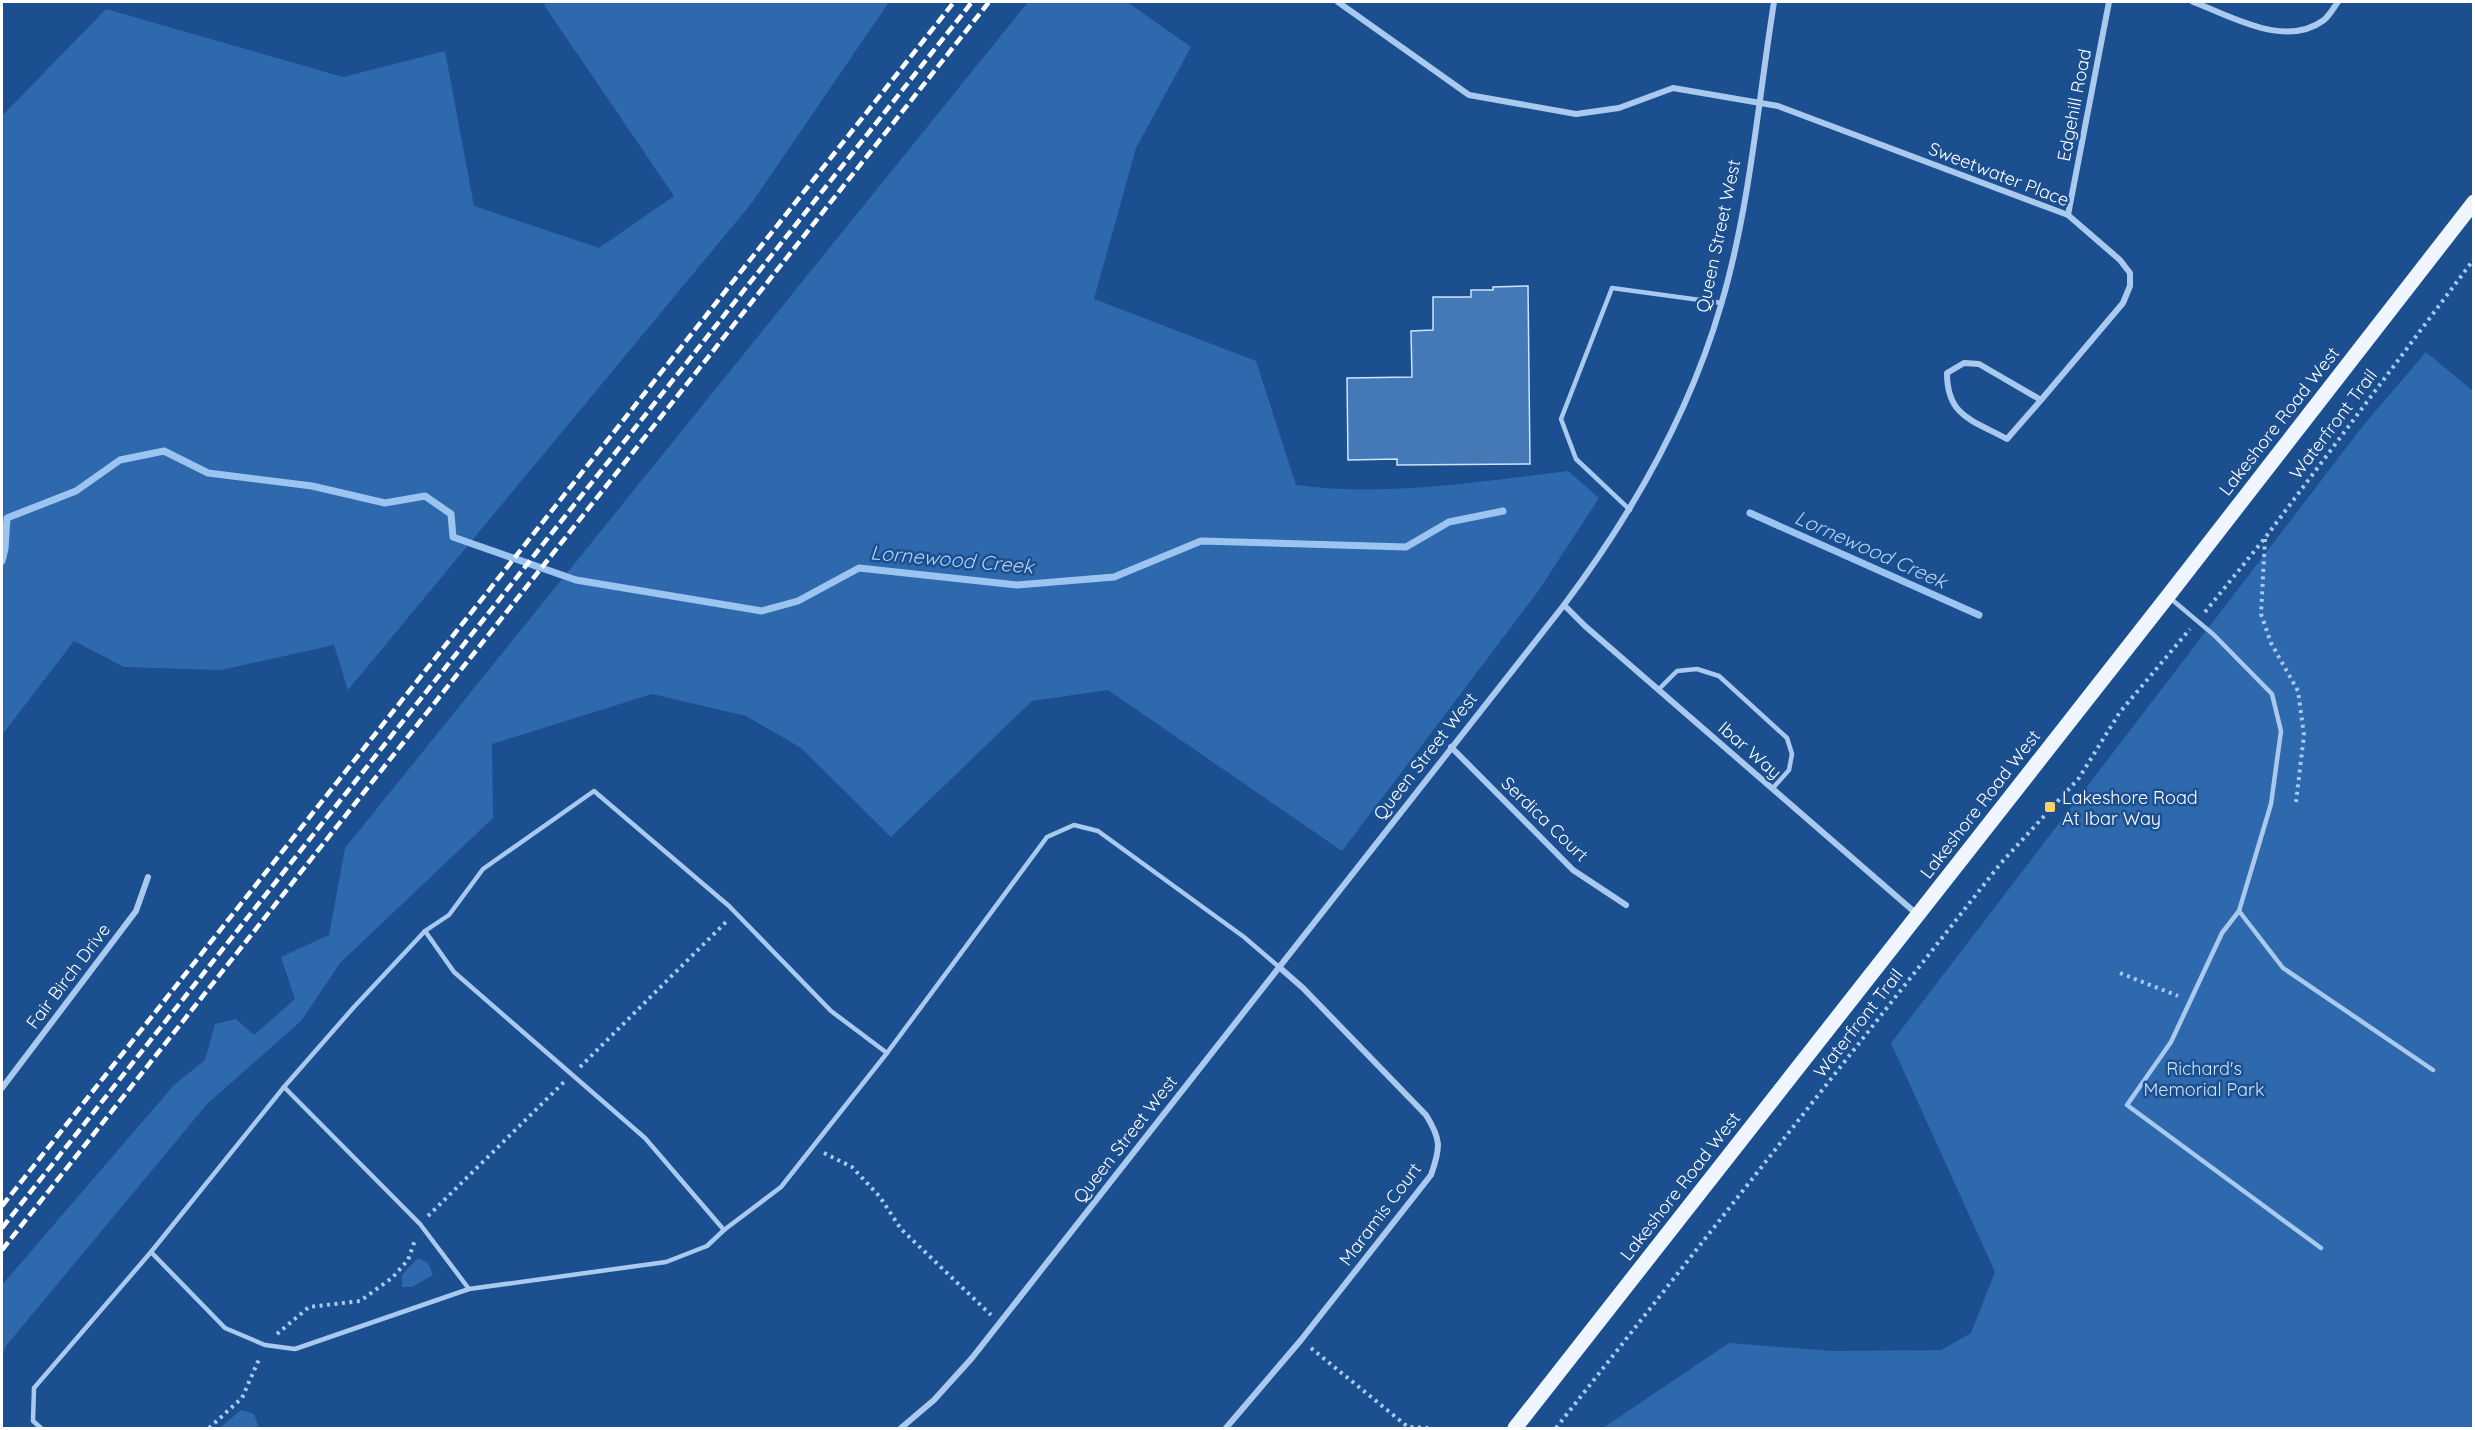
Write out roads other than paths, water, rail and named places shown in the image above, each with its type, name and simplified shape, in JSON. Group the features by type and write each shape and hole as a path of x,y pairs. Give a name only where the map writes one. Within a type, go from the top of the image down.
{"main road":[{"name":"Lakeshore Road West","path":"1515,1428 2168,596 2474,201"}],"street":[{"name":"Sweetwater Place","path":"1338,2 1469,95 1576,114 1619,108 1673,88 1778,106 2068,215 2120,260 2130,273 2130,286 2123,303 2041,400 2007,439 1954,409 1947,389 1947,373 1964,363 1979,364 2041,400"},
{"name":"Queen Street West","path":"900,1428 953,1380 1000,1323 1564,605 1630,510 1677,423 1703,359 1722,303 1742,212 1774,2"},
{"name":"Edgehill Road","path":"2068,215 2109,2"},
{"path":"2193,2 2274,32 2304,29 2325,19 2338,2"},
{"name":"Ibar Way","path":"1564,605 1585,626 1918,915"},
{"name":"Serdica Court","path":"1451,747 1573,870 1626,905"},
{"name":"Fair Birch Drive","path":"2,1088 136,911 148,877"},
{"name":"Maramis Court","path":"1226,1428 1301,1340 1431,1175 1438,1155 1439,1135 1426,1115 1303,988 1279,967"}],"lane":[{"path":"1630,510 1576,459 1561,419 1612,288 1722,303"},
{"path":"2168,596 2206,628 2272,694 2281,731 2271,804 2239,911 2222,933 2171,1042 2127,1105 2321,1248"},
{"path":"1659,689 1677,671 1697,669 1719,676 1787,738 1792,754 1789,770 1772,789"},
{"path":"41,1428 33,1421 34,1388 151,1252 284,1087 425,931 449,915 483,869 594,791 735,912 831,1011 887,1053"},
{"path":"151,1252 225,1328 265,1346 295,1349 470,1289 666,1262 707,1246 724,1230 781,1187 887,1053 1047,837 1074,825 1098,831 1244,937 1279,967"},
{"path":"2239,911 2283,968 2433,1070"},
{"path":"425,931 454,972 645,1138 724,1230"},
{"path":"284,1087 420,1224 470,1289"}],"waterway":[{"name":"Lornewood Creek","path":"2,561 7,518 76,491 120,460 164,451 208,473 312,486 385,503 425,496 451,514 453,537 576,580 762,611 798,601 859,568 1017,585 1114,577 1201,541 1406,547 1449,522 1503,511"},
{"name":"Lornewood Creek","path":"1750,513 1979,615"}],"railway":[{"path":"2,1206 954,2"},
{"path":"2,1228 972,2"},
{"path":"2,1250 989,2"}],"place":[{"name":"Lakeshore Road At Ibar Way","path":"2050,807"}],"park label":[{"name":"Richard's Memorial Park","path":"2204,1078"}]}
